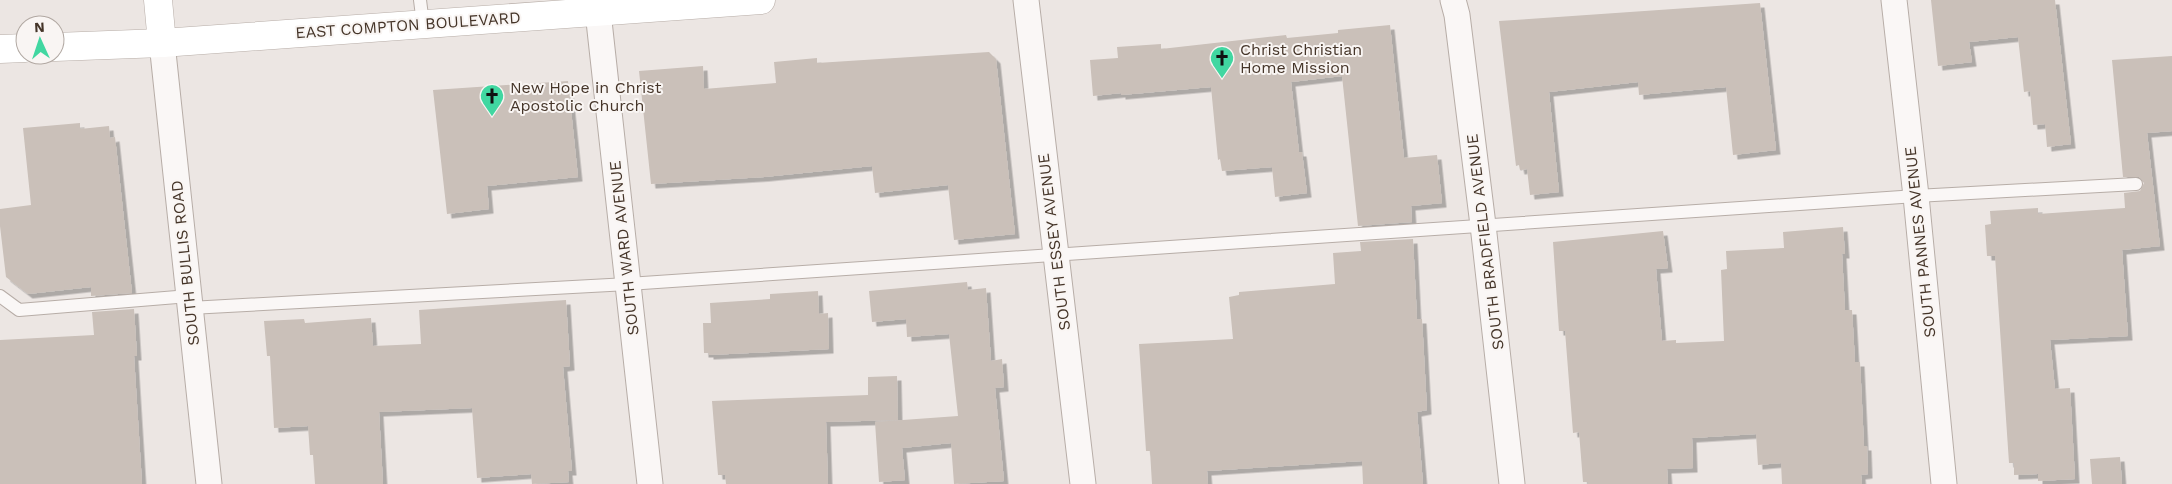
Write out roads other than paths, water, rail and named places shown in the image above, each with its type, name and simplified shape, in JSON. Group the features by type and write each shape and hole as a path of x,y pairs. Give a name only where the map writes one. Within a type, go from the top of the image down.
{"main road":[{"path":"158,0 162,43"},
{"name":"EAST COMPTON BOULEVARD","path":"65,47 162,43 422,12 598,12 761,0"},
{"path":"0,49 15,48"}],"street":[{"name":"SOUTH ESSEY AVENUE","path":"1026,0 1082,484"},
{"name":"SOUTH BRADFIELD AVENUE","path":"1453,0 1457,15 1484,225 1512,484"},
{"name":"SOUTH PANNES AVENUE","path":"1894,0 1916,196 1944,484"},
{"name":"SOUTH WARD AVENUE","path":"598,12 650,484"},
{"name":"SOUTH BULLIS ROAD","path":"162,43 209,484"}],"lane":[{"path":"0,296 19,310 628,284 1916,196 2136,184"}],"place":[{"name":"Christ Christian Home Mission","path":"1222,79"},
{"name":"New Hope in Christ Apostolic Church","path":"492,117"}]}
